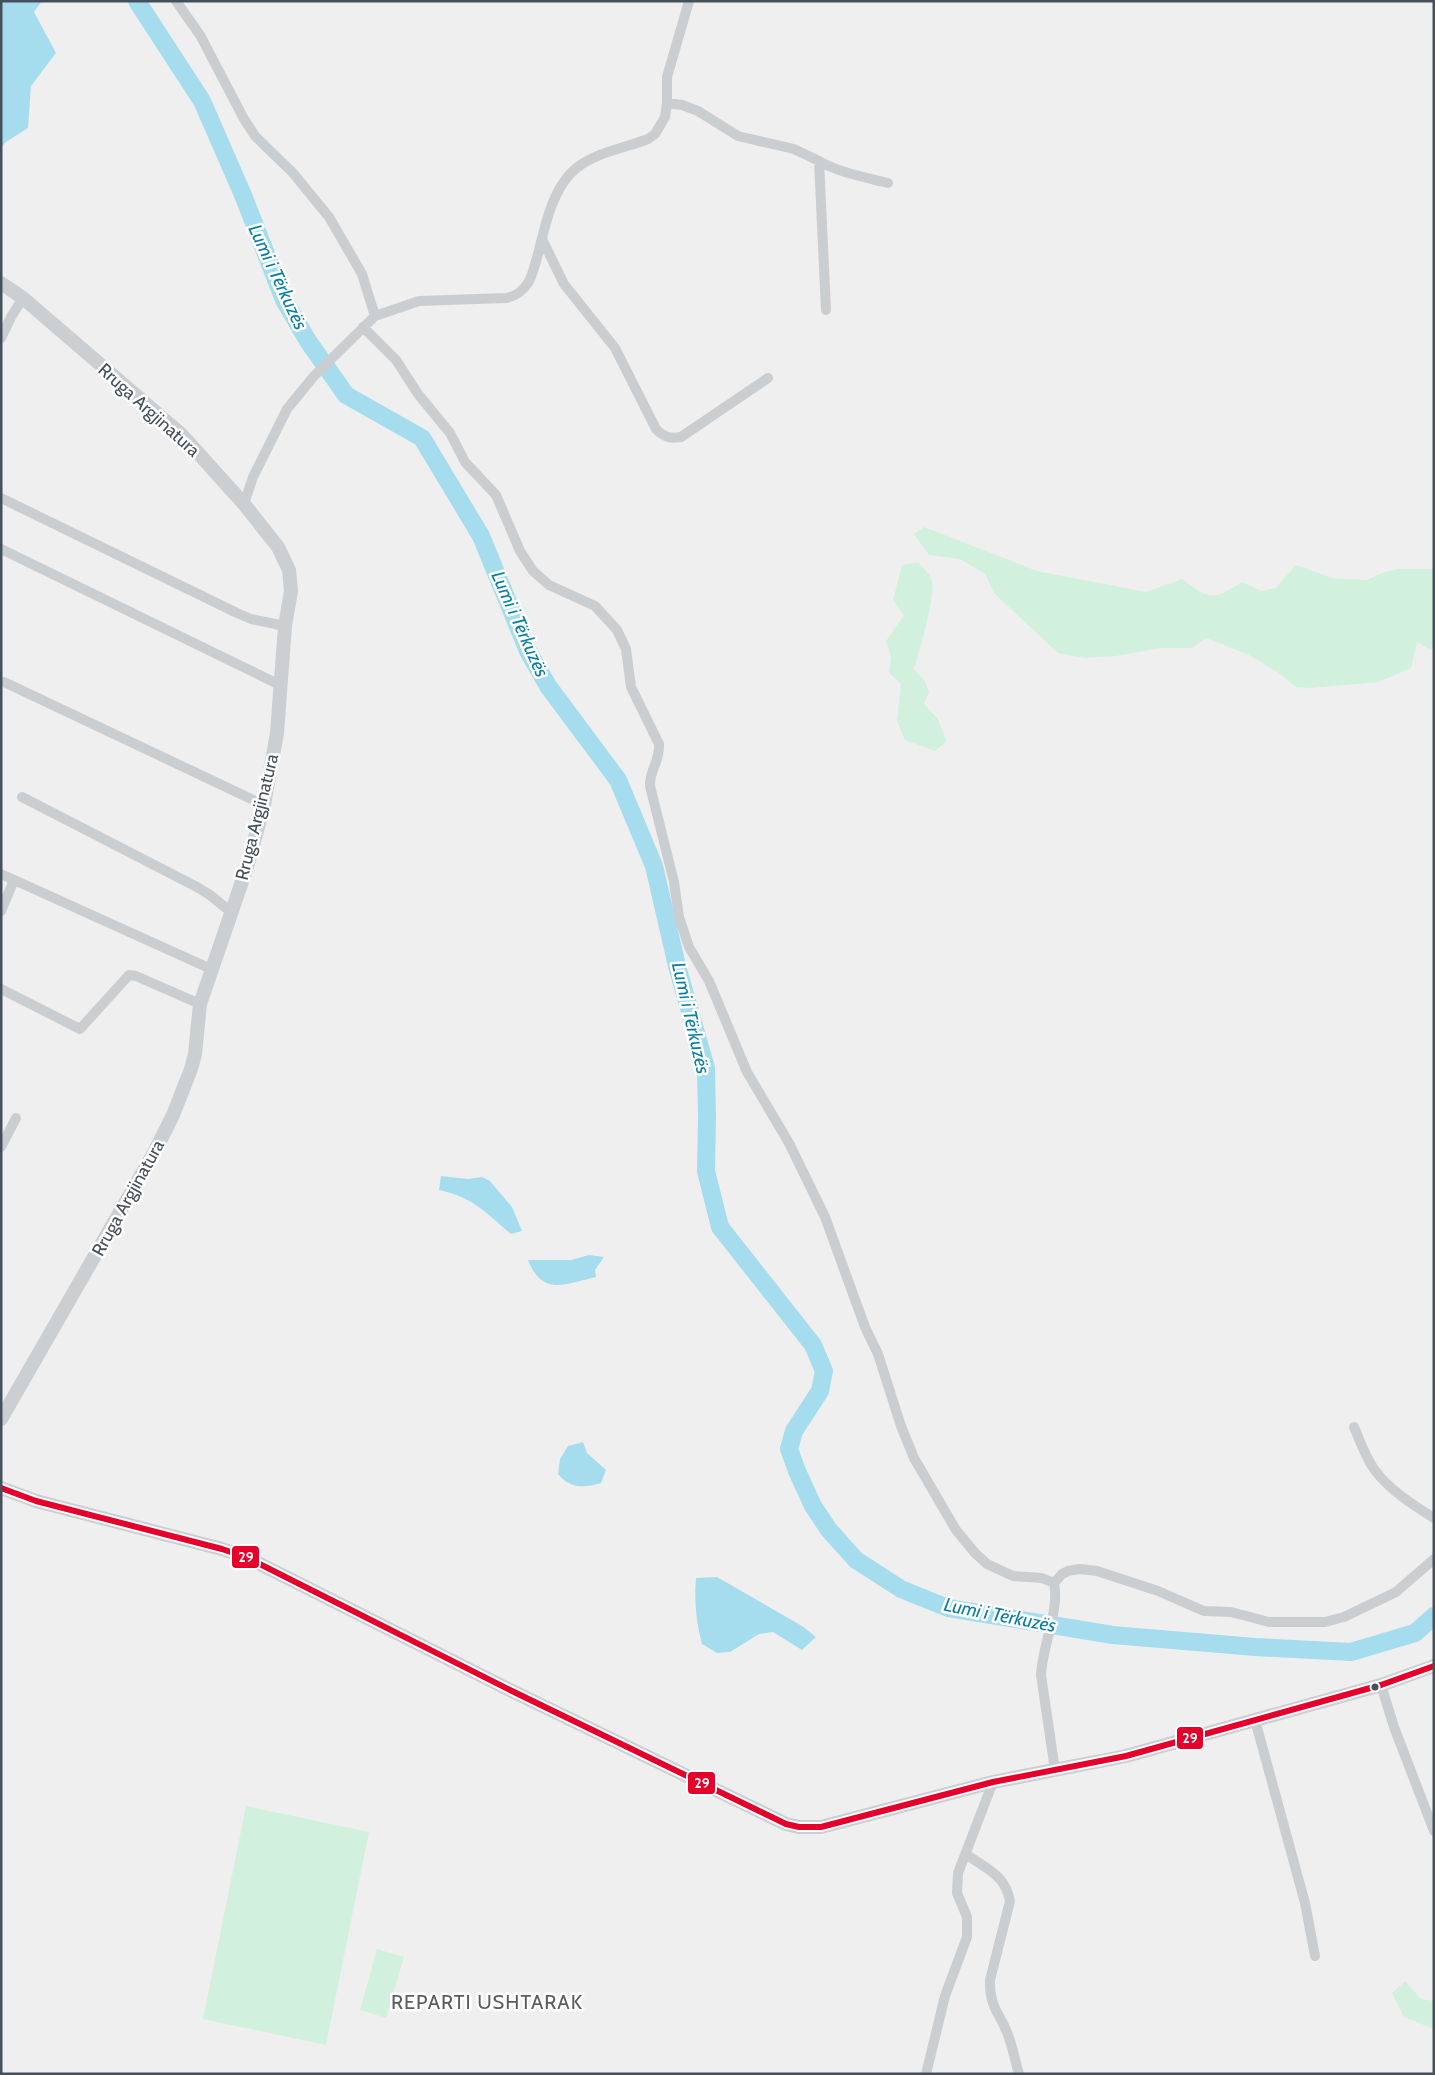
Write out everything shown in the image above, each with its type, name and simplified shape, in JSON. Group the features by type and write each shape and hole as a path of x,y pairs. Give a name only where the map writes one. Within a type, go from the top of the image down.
{"main road":[{"name":"Rruga Argjinatura","path":"1,283 23,298 180,434 244,504 278,547 289,570 291,591 285,626 277,734 264,805 247,867 200,1004 195,1054 191,1069 155,1151 1,1420"},
{"path":"1,1488 36,1501 222,1549 248,1558 512,1691 786,1824 799,1828 821,1826 993,1782 1103,1762 1381,1685 1434,1666"}],"street":[{"path":"176,1 200,35 244,119 255,136 312,195 339,232 362,274 375,316"},
{"path":"244,504 253,477 286,410 314,376 375,316 420,301 516,296 528,282 555,198 562,183 572,171 586,160 632,145 655,134 665,117 667,103 666,77 689,1"},
{"path":"667,103 682,105 698,112 738,136 794,149 831,168 888,183"},
{"path":"819,161 826,310"},
{"path":"542,239 564,284 615,348 656,429 663,436 672,439 681,437 768,378"},
{"path":"1,338 23,298"},
{"path":"363,327 396,360 418,394 450,433 465,462 496,495 520,551 533,571 549,585 595,606 610,621 622,639 626,649 631,687 658,744 660,754 649,779 674,882 684,934 689,947 709,981 747,1072 793,1152 825,1217 865,1327 878,1354 901,1426 914,1458 956,1530 975,1553 988,1564 1006,1573 1027,1578 1042,1578 1054,1583"},
{"path":"1,498 237,613 251,619 285,626"},
{"path":"1,549 280,685"},
{"path":"4,682 264,805"},
{"path":"22,797 203,891 231,912"},
{"path":"1,874 211,969"},
{"path":"1,911 14,880"},
{"path":"1,989 80,1029 129,975 136,976 200,1004"},
{"path":"1,1148 16,1118"},
{"path":"1354,1426 1375,1470 1387,1484 1434,1518"},
{"path":"1055,1770 1041,1675 1046,1638 1056,1597 1054,1583 1062,1574 1080,1569 1097,1571 1158,1591 1204,1611 1231,1612 1269,1622 1325,1622 1344,1617 1396,1592 1434,1559"},
{"path":"1381,1685 1394,1727 1434,1831"},
{"path":"1255,1720 1305,1902 1315,1956"},
{"path":"926,2074 945,1996 967,1937 967,1917 957,1893 956,1883 993,1782"},
{"path":"966,1854 997,1875 1004,1883 1008,1892 1010,1901 990,1980 990,1993 992,2005 1009,2038 1020,2074"}],"green space":[{"path":"924,527 1037,571 1146,592 1182,579 1199,591 1211,596 1224,592 1242,582 1261,591 1276,588 1296,565 1332,578 1367,580 1382,573 1398,569 1434,569 1434,649 1430,650 1417,642 1411,668 1379,682 1311,688 1296,687 1279,673 1247,654 1206,638 1192,648 1161,648 1116,656 1085,658 1058,653 994,593 985,574 960,559 929,555 914,534"},
{"path":"918,562 930,576 933,588 914,669 925,681 929,692 924,704 937,718 947,741 935,751 905,740 897,721 901,684 889,673 891,656 886,641 904,615 893,600 902,565"},
{"path":"246,1806 369,1832 326,2045 203,2019"},
{"path":"377,1949 404,1957 386,2018 360,2010"},
{"path":"1405,1981 1421,1999 1434,2001 1434,2029 1404,2017 1392,1993"}],"water":[{"path":"1,1 42,1 34,12 56,53 31,86 28,128 6,142 1,148"},
{"path":"441,1176 468,1179 482,1177 490,1181 512,1207 522,1231 511,1234 470,1201 439,1190"},
{"path":"589,1255 604,1257 595,1270 596,1277 556,1285 540,1279 528,1260 571,1260"},
{"path":"583,1442 587,1453 606,1470 601,1483 589,1486 573,1485 558,1474 560,1459 568,1446"},
{"path":"717,1577 802,1626 816,1637 802,1650 773,1632 759,1634 730,1652 717,1653 702,1644 696,1611 696,1578"}],"waterway":[{"name":"Lumi i Tërkuzës","path":"137,1 202,101 243,195 284,300 308,341 346,395 422,438 481,536 528,651 548,686 618,780 654,866 677,966 706,1068 706,1171 720,1227 813,1345 824,1371 820,1391 794,1431 789,1449 813,1506 829,1530 856,1560 901,1589 948,1608 1113,1635 1255,1647 1351,1652 1415,1633 1434,1616"}],"transit line":[{"name":"29","path":"1,1488 36,1501 222,1549 248,1558 512,1691 786,1824 799,1827 821,1827 993,1782 1126,1756 1381,1685 1434,1666"}],"district":[{"name":"REPARTI USHTARAK","path":"487,2002"}]}
